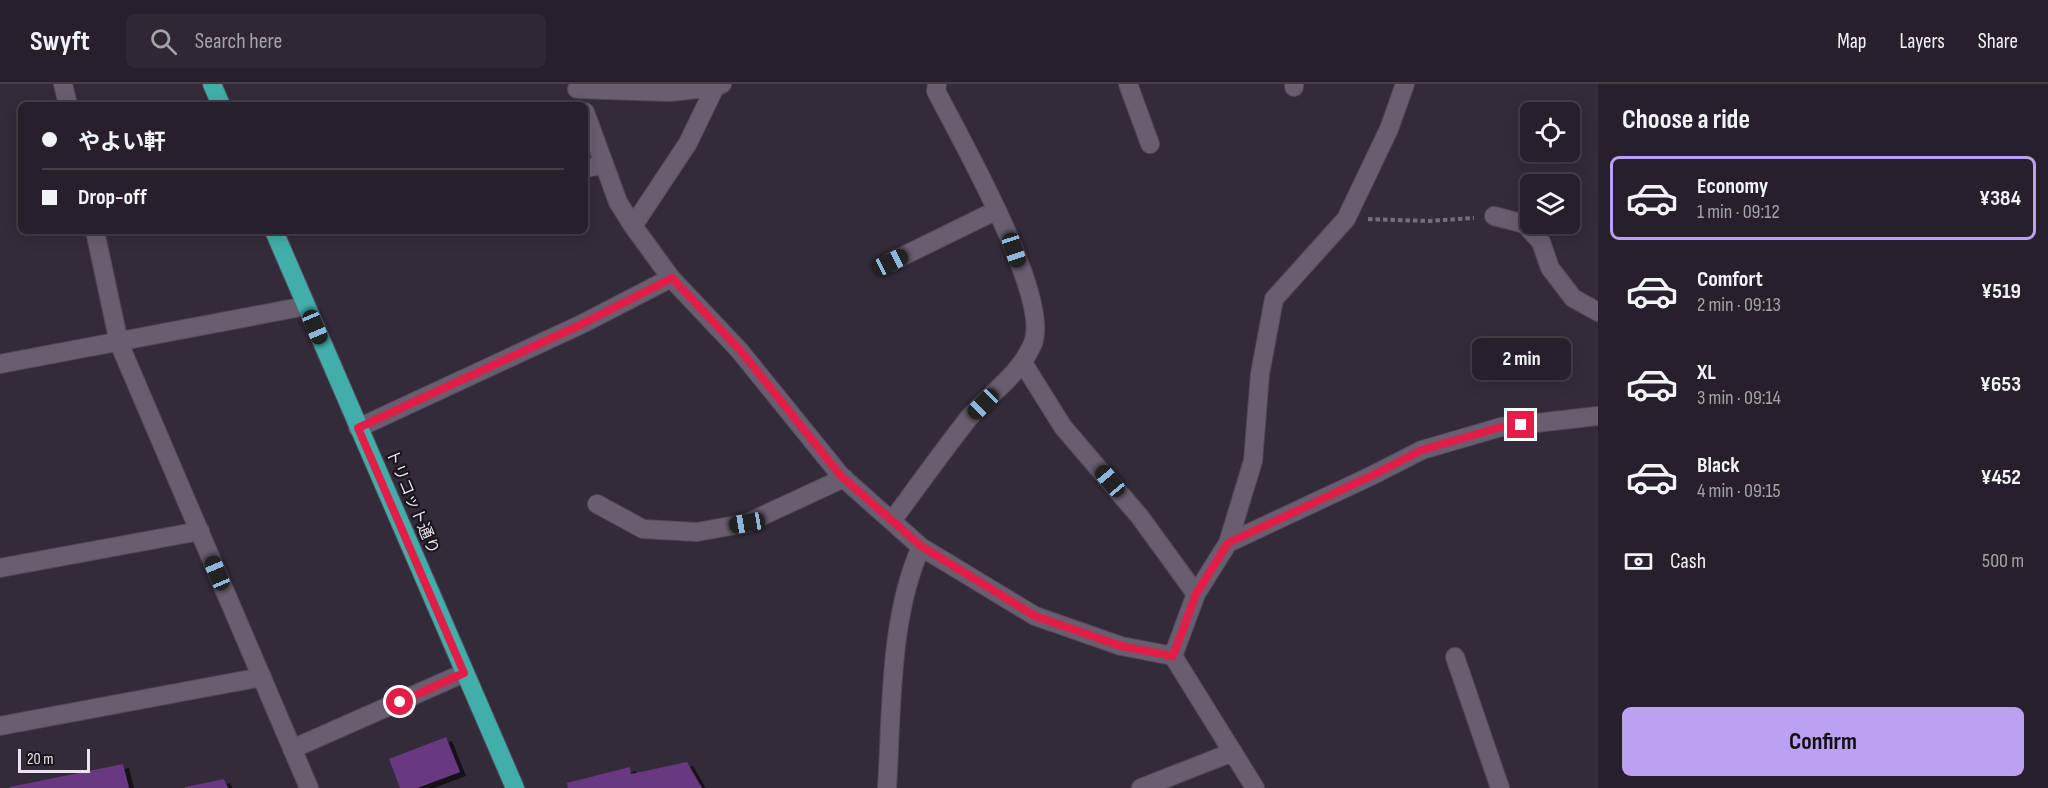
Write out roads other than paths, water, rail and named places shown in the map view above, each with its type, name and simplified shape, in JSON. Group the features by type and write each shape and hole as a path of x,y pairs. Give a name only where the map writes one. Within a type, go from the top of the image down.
{"highway":[{"path":"212,84 220,102"},
{"name":"トリコット通り","path":"275,234 515,788"}],"street":[{"path":"63,84 67,102"},
{"path":"892,521 969,417 1023,363 1034,340 1035,311 1007,230 936,91 937,84"},
{"path":"1128,84 1150,144"},
{"path":"1173,656 1196,594 1228,543 1253,461 1260,374 1274,299 1346,219 1389,129 1406,84"},
{"path":"578,93 670,92 719,86"},
{"path":"633,226 688,143 719,86"},
{"path":"588,121 618,202 633,226 672,278 740,350 844,478 921,546 1035,616 1121,646 1173,656 1255,788"},
{"path":"588,168 603,165"},
{"path":"891,262 997,210"},
{"path":"1494,216 1525,224 1541,243 1550,268 1573,298 1598,312"},
{"path":"96,234 119,343 309,788"},
{"path":"358,428 582,324 672,278"},
{"path":"0,364 306,306"},
{"path":"1023,363 1063,427 1140,518 1196,594"},
{"path":"1228,543 1422,450 1501,427 1598,416"},
{"path":"597,504 643,530 697,532 747,523 844,478"},
{"path":"0,568 200,531"},
{"path":"887,788 897,643 902,605 911,568 921,546"},
{"path":"1455,657 1500,788"},
{"path":"292,749 464,673"},
{"path":"0,726 262,677"},
{"path":"1141,788 1233,752"}]}
